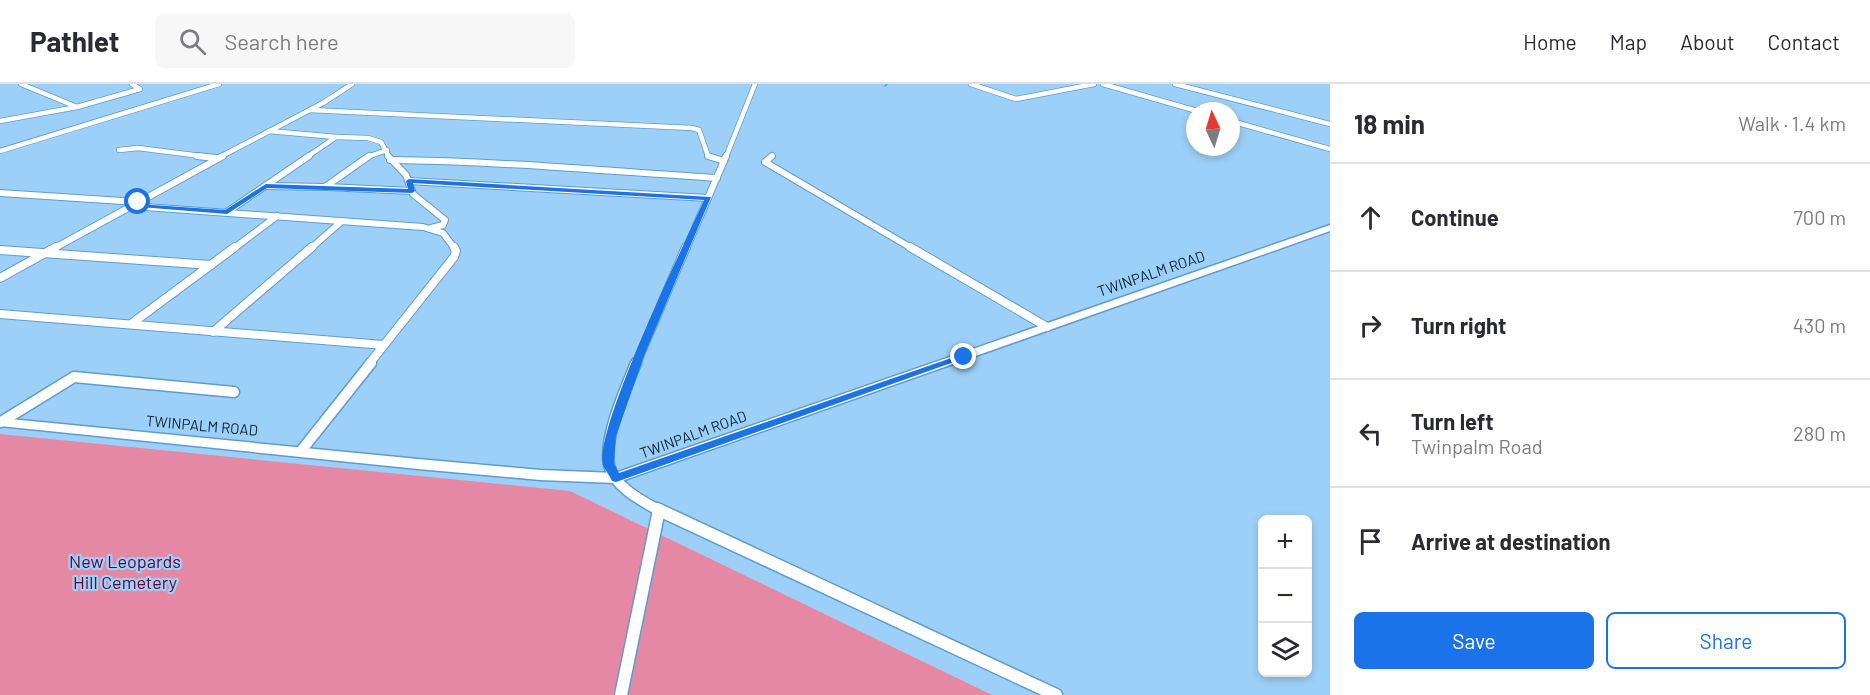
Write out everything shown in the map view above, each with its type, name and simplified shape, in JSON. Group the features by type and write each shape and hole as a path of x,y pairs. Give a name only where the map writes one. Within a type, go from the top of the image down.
{"main road":[{"name":"TWINPALM ROAD","path":"1,422 507,472 616,478 1330,228"}],"street":[{"path":"21,84 77,106"},
{"path":"0,121 77,106 140,89 132,84"},
{"path":"0,151 219,84"},
{"path":"0,278 269,130 310,110 352,84"},
{"path":"755,84 717,178 639,356 614,426 608,449 608,464 616,478 629,492 659,510 1056,695"},
{"path":"971,84 1016,99 1094,84"},
{"path":"1103,84 1186,108"},
{"path":"1175,84 1330,124"},
{"path":"310,110 692,128 699,130 708,156 724,161"},
{"path":"1240,124 1330,149"},
{"path":"0,193 431,228 443,225 444,220 415,197 405,172 390,160 387,150 379,140 269,130"},
{"path":"227,212 336,137"},
{"path":"119,150 138,148 218,158"},
{"path":"325,187 368,156 387,150"},
{"path":"772,156 765,162 1047,327"},
{"path":"390,160 480,161 519,166 717,178"},
{"path":"409,181 708,198"},
{"path":"266,186 412,191"},
{"path":"131,324 277,216"},
{"path":"213,332 342,220"},
{"path":"301,451 454,257 456,250 448,236 431,228"},
{"path":"0,250 211,265"},
{"path":"0,314 384,345"},
{"path":"1,422 74,377 234,392"},
{"path":"621,695 659,510"}],"green space":[{"name":"New Leopards Hill Cemetery","path":"0,434 570,491 992,695 0,695"}],"route":[{"path":"138,202 131,206 227,212 266,186 412,191 409,181 708,198 639,356 611,436 608,464 616,478 964,357"}]}
